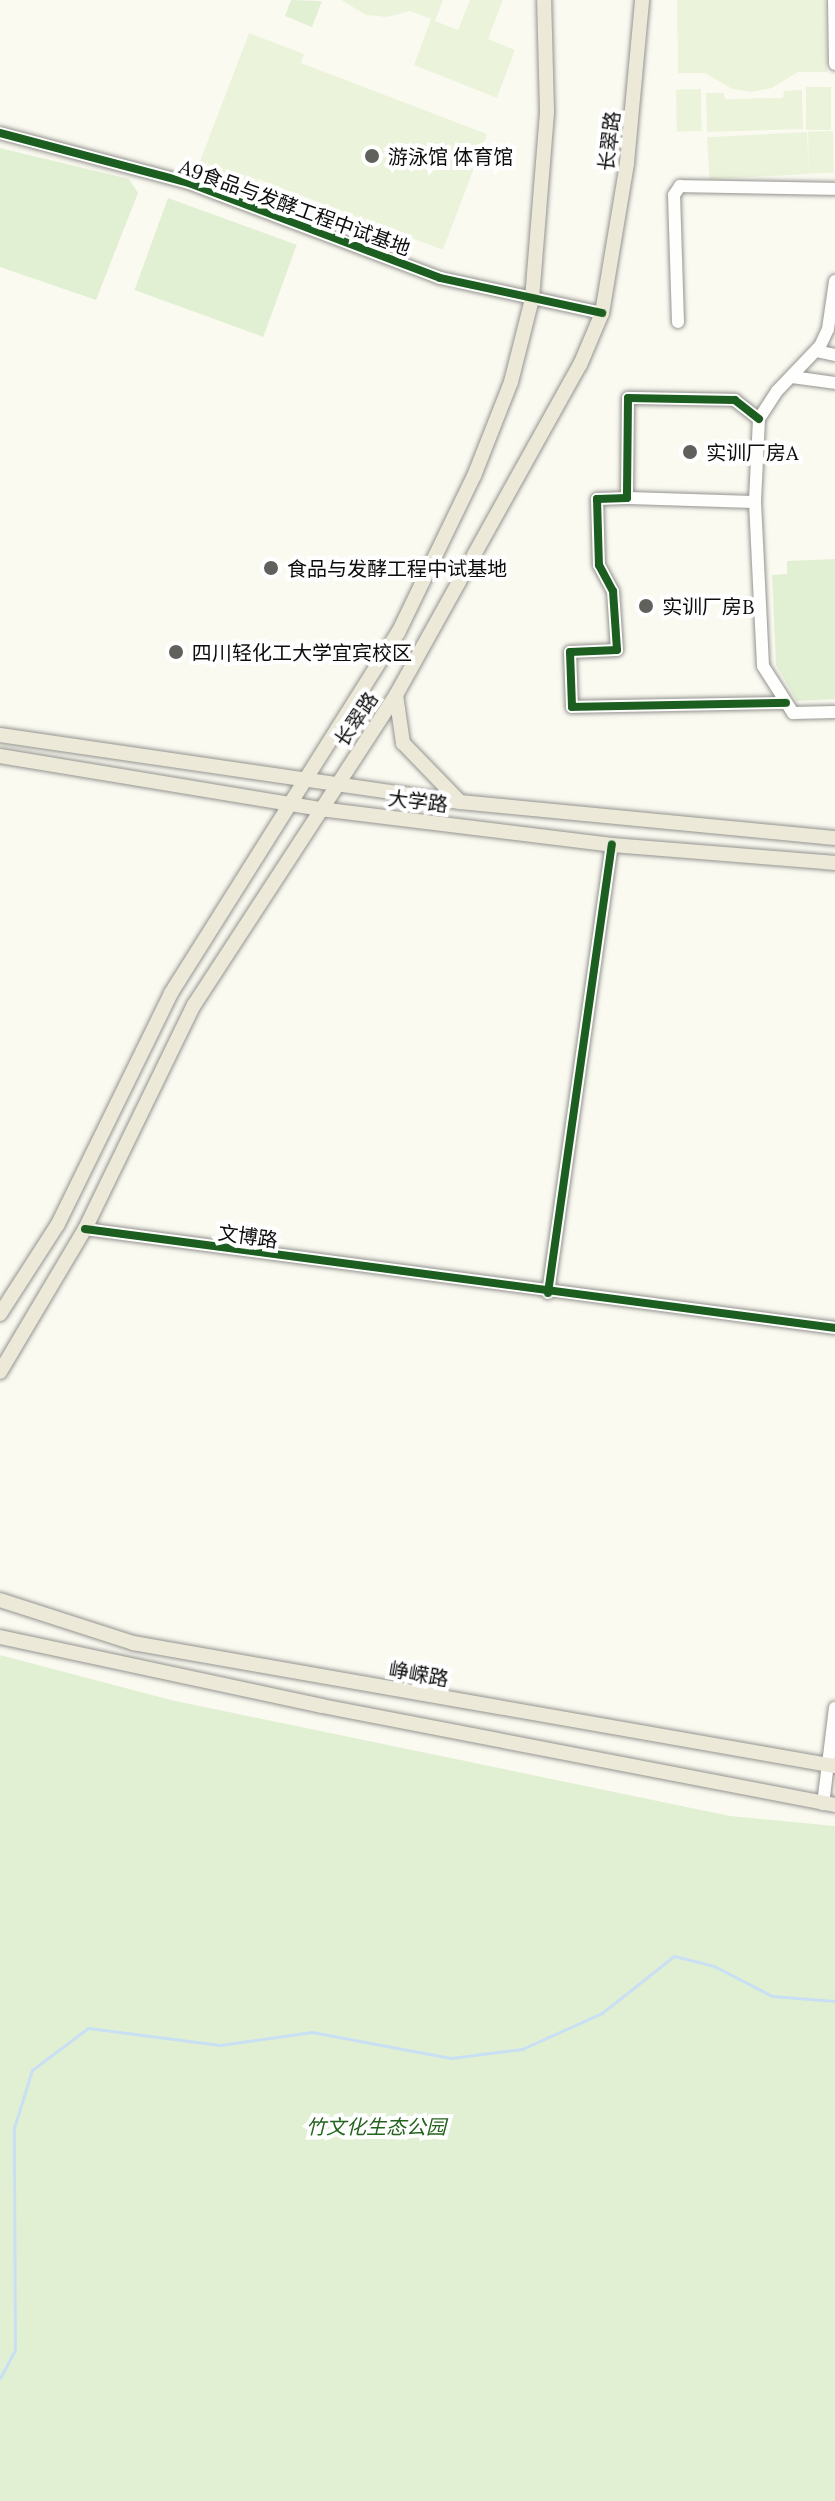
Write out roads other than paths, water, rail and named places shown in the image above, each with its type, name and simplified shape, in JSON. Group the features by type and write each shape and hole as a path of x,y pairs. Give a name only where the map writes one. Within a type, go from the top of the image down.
{"main road":[{"name":"长翠路","path":"0,1314 58,1224 171,993 398,633 474,476 511,382 532,299 547,111 544,0"},
{"name":"长翠路","path":"0,1372 85,1229 194,1005 396,695 517,485 580,365 602,313 627,163 642,0"},
{"path":"396,695 403,743 460,802"},
{"name":"大学路","path":"0,735 460,802 835,838"},
{"name":"大学路","path":"0,756 320,809 612,845 835,863"},
{"name":"峥嵘路","path":"0,1600 133,1643 832,1765"},
{"path":"0,1637 829,1805"}],"street":[{"path":"834,0 835,64"},
{"name":"A9食品与发酵工程中试基地","path":"0,133 156,173 440,278 602,313"},
{"path":"678,322 674,195 680,186 835,189"},
{"path":"835,281 828,329 816,351 759,419 755,502 763,666 793,713 835,712"},
{"path":"816,351 835,355"},
{"path":"792,377 835,383"},
{"path":"627,498 628,398 735,400 759,419"},
{"path":"755,502 597,499 599,565 613,591 617,650 570,652 572,707 786,703"},
{"path":"548,1293 612,845"},
{"name":"文博路","path":"85,1229 548,1293 835,1328"},
{"path":"829,1805 835,1708"}],"waterway":[{"path":"0,2378 15,2350 14,2128 32,2070 88,2028 220,2045 312,2032 451,2058 522,2049 602,2013 674,1956 714,1966 772,1996 835,2001"}],"place":[{"name":"游泳馆 体育馆","path":"372,156"},
{"name":"实训厂房A","path":"690,452"},
{"name":"食品与发酵工程中试基地","path":"271,568"},
{"name":"实训厂房B","path":"646,606"},
{"name":"四川轻化工大学宜宾校区","path":"176,652"}],"park label":[{"name":"竹文化生态公园","path":"376,2126"}]}
